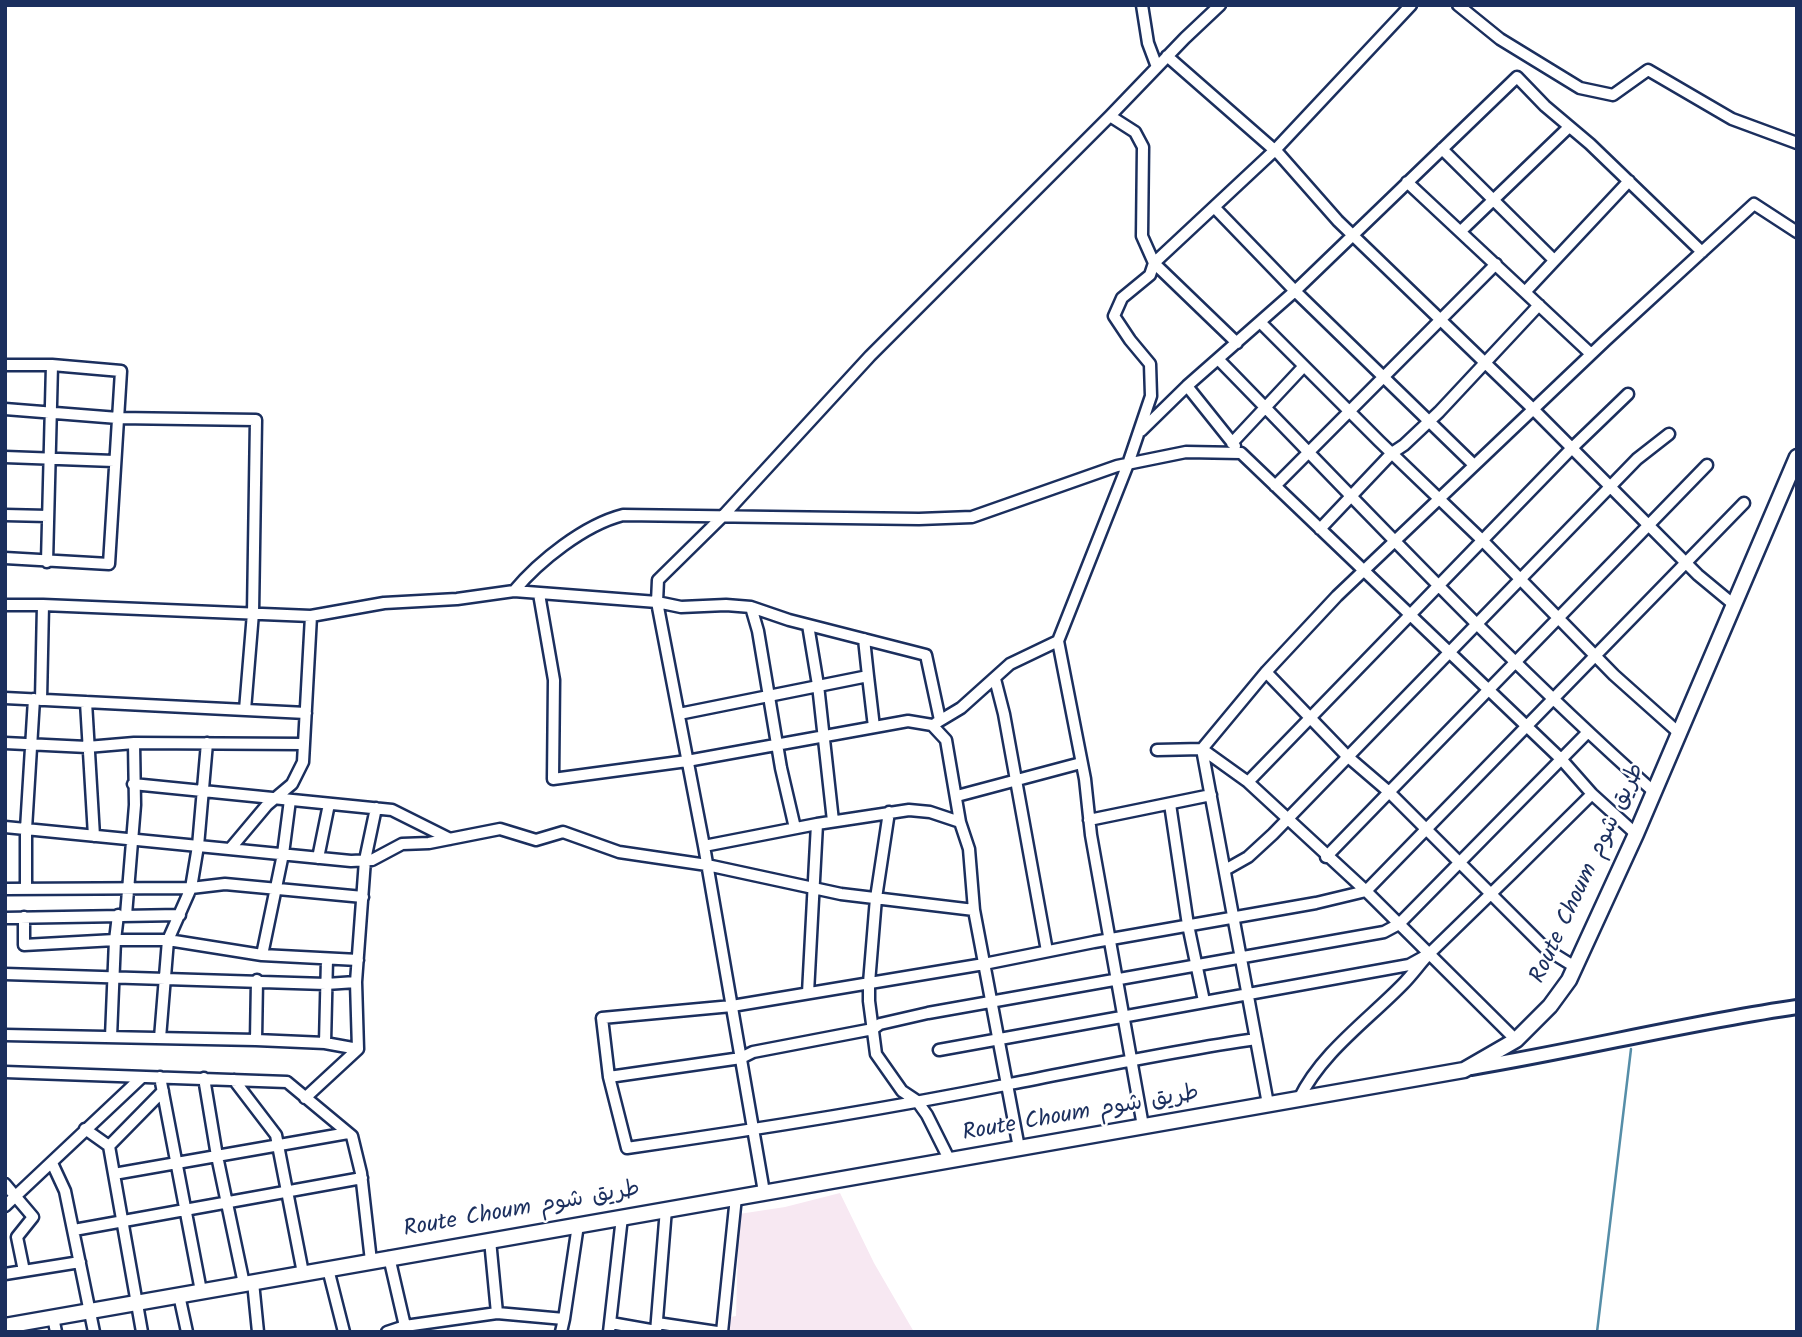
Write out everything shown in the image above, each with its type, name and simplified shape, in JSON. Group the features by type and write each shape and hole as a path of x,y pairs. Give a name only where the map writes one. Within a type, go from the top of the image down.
{"highway":[{"name":"Route Choum طريق شوم","path":"5,1326 1464,1070 1516,1040 1550,1006 1575,967 1636,834 1797,457"}],"main road":[{"path":"1464,1070 1739,1015 1797,1007"}],"street":[{"path":"1142,5 1148,43 1157,67"},
{"path":"764,1192 704,846 657,602 657,580 722,517 870,356 1220,5"},
{"path":"1143,1126 1058,641 1128,464 1151,396 1150,364 1130,341 1114,316 1122,298 1150,275 1154,263 1275,150 1411,5"},
{"path":"1458,5 1500,39 1580,88 1614,94 1648,70 1732,119 1797,143"},
{"path":"1167,56 1275,150 1353,236 1573,448 1648,527 1733,604"},
{"path":"1138,434 1187,386 1295,291 1517,77 1702,252"},
{"path":"1110,116 1135,132 1143,147 1142,236 1154,263 1237,343"},
{"path":"1461,232 1569,127"},
{"path":"1442,149 1554,260"},
{"path":"1525,292 1629,181"},
{"path":"1407,182 1591,355"},
{"path":"1268,1104 1202,749 1266,673 1363,570 1754,204 1797,232"},
{"path":"1214,207 1295,291 1474,465"},
{"path":"1275,486 1496,264"},
{"path":"1320,528 1392,453 1429,421 1539,305"},
{"path":"1260,322 1440,498 1558,619 1679,733"},
{"path":"1218,359 1477,623 1588,733 1653,791"},
{"path":"5,365 52,365 121,371 109,564 5,558"},
{"path":"47,562 52,365"},
{"path":"1232,443 1304,366"},
{"path":"1187,386 1241,453 1636,834"},
{"path":"1248,782 1482,540 1628,394"},
{"path":"5,409 118,418 256,420 253,613 246,710"},
{"path":"1225,870 1248,857 1286,820 1610,486 1637,459 1670,434"},
{"path":"514,591 531,570 606,519 623,515 919,519 972,517 1128,464 1186,452 1241,453"},
{"path":"5,457 114,460"},
{"path":"1326,857 1707,465"},
{"path":"1256,1039 753,1130 626,1148 609,1077 601,1018 732,1006 984,964 1366,891 1744,503"},
{"path":"5,515 48,516"},
{"path":"5,605 43,604 311,615 384,603 457,599 514,591 657,602 681,607 751,607 808,625 926,655 936,723 946,740 960,822 969,849 974,910 1019,1148"},
{"path":"539,594 554,680 553,779 687,761 908,721 936,723 961,708 1010,664 1058,641"},
{"path":"26,889 31,743 37,699 43,604"},
{"path":"751,607 758,631 777,745 795,828"},
{"path":"230,849 275,798 292,784 303,762 311,615"},
{"path":"808,625 818,685 833,821"},
{"path":"864,639 874,727"},
{"path":"1266,673 1347,756 1389,792 1546,949 1575,967"},
{"path":"679,714 868,676"},
{"path":"995,679 1017,781 1047,951"},
{"path":"5,698 306,713"},
{"path":"86,702 94,836"},
{"path":"609,1077 741,1058 753,1052 873,1029 880,1024 991,1002 1384,932 1399,924 1588,733"},
{"path":"5,743 87,747 134,743 304,744"},
{"path":"111,1037 115,940 126,889 135,805 134,743"},
{"path":"160,1038 168,940 191,888 198,846 207,743"},
{"path":"1157,750 1202,749 1248,782 1326,857 1366,891 1516,1040"},
{"path":"957,796 1081,763"},
{"path":"134,784 392,810 451,839"},
{"path":"1299,1099 1306,1084 1327,1058 1592,794"},
{"path":"1089,820 1210,795"},
{"path":"262,955 283,854 290,800"},
{"path":"318,858 329,804"},
{"path":"1170,804 1188,926 1204,1001"},
{"path":"305,1098 358,1049 356,982 365,860 376,808"},
{"path":"704,846 833,821 909,810 930,812 960,822"},
{"path":"889,812 876,898 869,983 876,1054 902,1091 917,1101 927,1115 950,1161"},
{"path":"808,993 817,824"},
{"path":"5,827 318,858 365,860 372,860 402,844 429,843 500,829 536,840 563,832 619,852 707,866 813,888 974,910"},
{"path":"5,889 191,888 225,884 363,897"},
{"path":"5,918 180,915"},
{"path":"24,917 24,945 168,940 262,955 358,960"},
{"path":"939,1050 1409,965 1429,954"},
{"path":"325,1043 327,959"},
{"path":"5,974 164,981 257,980 326,984 356,982"},
{"path":"256,1040 257,980"},
{"path":"5,1035 256,1040 325,1043 358,1049"},
{"path":"5,1072 287,1082 352,1136 362,1178 371,1261"},
{"path":"5,1206 142,1077"},
{"path":"160,1077 201,1291"},
{"path":"204,1078 226,1203 249,1283 258,1332"},
{"path":"234,1080 276,1135 303,1273"},
{"path":"109,1146 163,1091"},
{"path":"85,1129 109,1146 142,1332"},
{"path":"114,1174 348,1133"},
{"path":"52,1163 65,1191 94,1332"},
{"path":"74,1230 362,1178"},
{"path":"5,1184 33,1217 17,1237 24,1271"},
{"path":"622,1217 610,1328 719,1332 736,1197"},
{"path":"656,1328 666,1209"},
{"path":"561,1332 578,1225"},
{"path":"490,1240 497,1313"},
{"path":"389,1257 405,1326"},
{"path":"5,1274 80,1262"},
{"path":"328,1269 344,1332"},
{"path":"179,1295 187,1332"},
{"path":"387,1332 405,1326 424,1328 497,1313 564,1319"},
{"path":"53,1317 56,1332"}],"shaded area":[{"path":"840,1193 874,1263 914,1332 728,1332 730,1317 736,1316 739,1214 785,1207"}],"waterway":[{"path":"1597,1332 1631,1049"}]}
